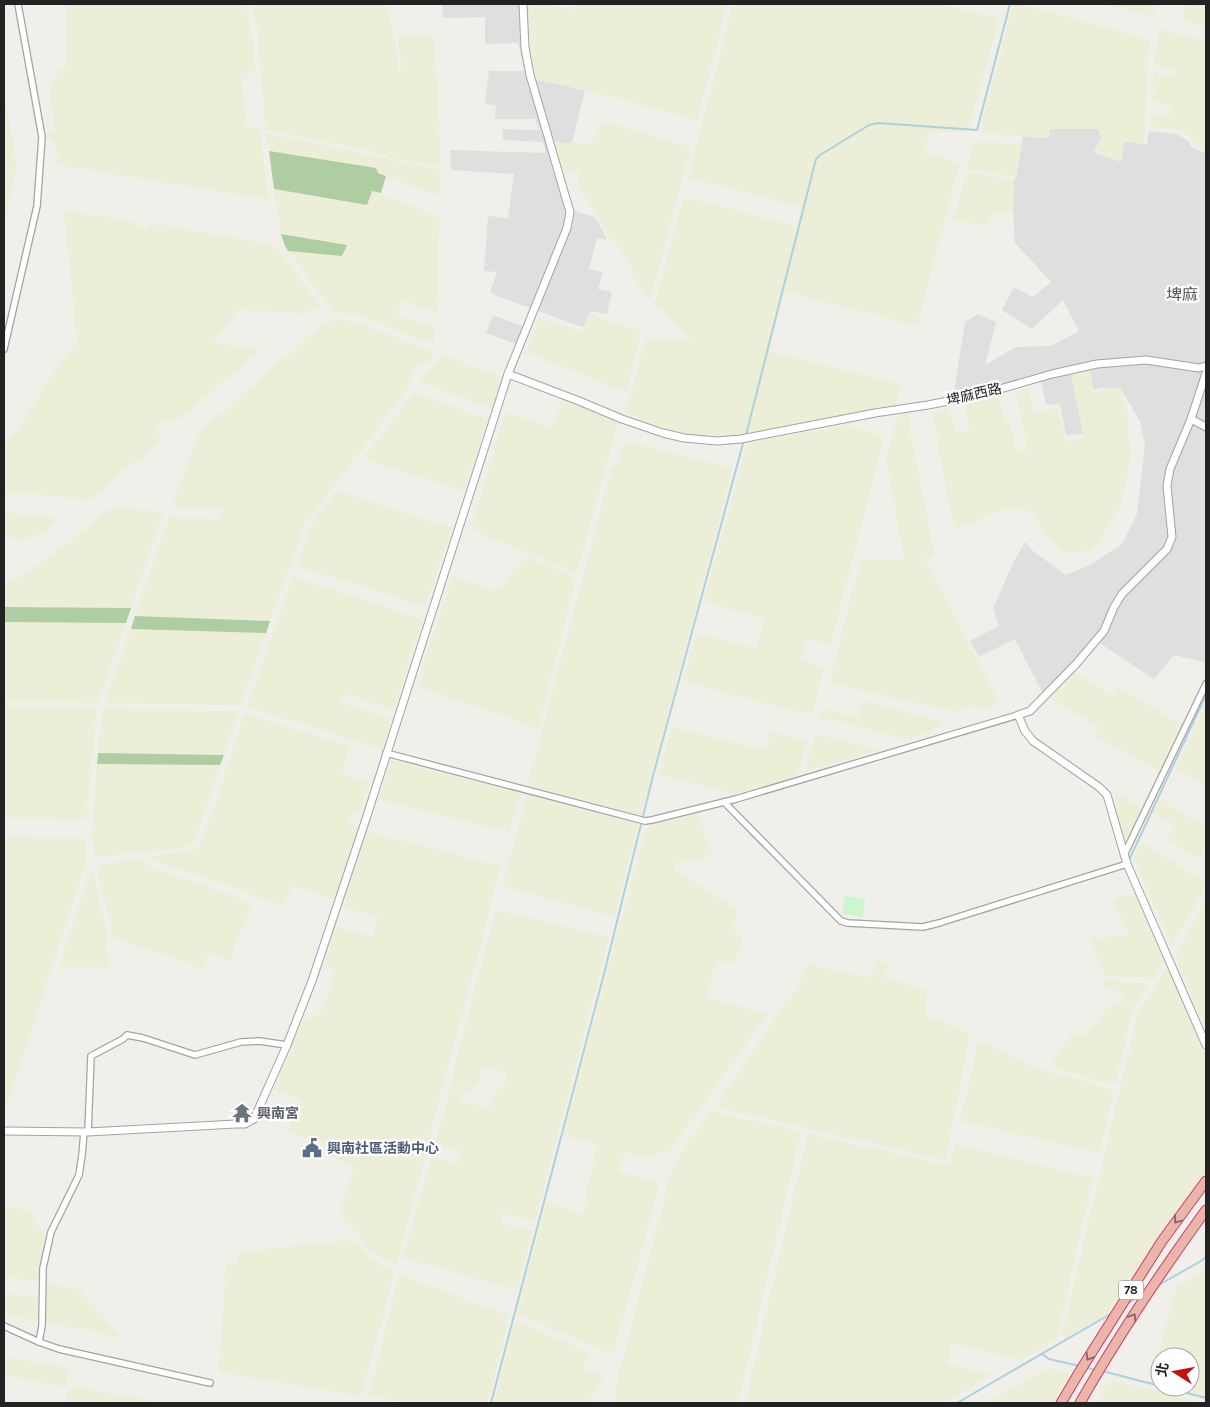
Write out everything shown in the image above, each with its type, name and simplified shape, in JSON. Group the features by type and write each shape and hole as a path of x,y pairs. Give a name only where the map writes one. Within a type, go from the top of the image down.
{"highway":[{"name":"78","path":"1061,1403 1162,1241 1206,1181"},
{"name":"78","path":"1080,1403 1153,1286 1206,1210"}],"street":[{"path":"4,349 37,206 42,148 42,137 18,4"},
{"path":"4,1131 86,1132 236,1124 250,1122 254,1119 288,1045 312,981 364,825 508,374 567,228 570,212 530,75 525,48 523,4"},
{"name":"埤麻西路","path":"508,374 579,400 622,419 663,433 684,438 717,441 741,439 875,413 928,406 979,395 1052,374 1097,364 1146,360 1199,368 1206,366"},
{"path":"386,753 642,820 652,820 736,799 1030,711 1076,664 1104,631 1114,607 1122,594 1167,550 1172,537 1167,486 1170,469 1191,419 1206,373"},
{"path":"1191,419 1206,427"},
{"path":"1124,855 1206,684"},
{"path":"1018,715 1024,731 1034,741 1099,787 1107,795 1127,864 1206,1046"},
{"path":"724,802 841,921 848,923 923,927 1127,864"},
{"path":"39,1342 42,1326 43,1268 52,1232 79,1175 86,1132 91,1056 128,1036 143,1038 195,1056 241,1042 259,1041 288,1045"},
{"path":"4,1326 39,1342 60,1349 210,1383"}],"shaded area":[{"path":"442,4 529,4 528,30 534,79 585,90 572,142 567,144 552,141 574,211 595,217 607,240 597,238 589,269 603,272 598,289 612,292 607,314 590,311 587,329 490,293 497,272 484,271 488,216 508,218 514,174 451,170 450,150 546,153 543,142 503,140 503,129 539,130 535,119 495,119 496,105 485,104 489,71 524,71 518,43 485,44 485,17 443,18"},
{"path":"1049,129 1098,129 1101,139 1121,161 1124,142 1147,144 1149,131 1177,134 1190,143 1190,146 1206,154 1206,661 1203,662 1174,655 1154,679 1095,640 1043,694 1015,639 979,657 970,641 999,626 993,608 1014,561 1025,542 1034,552 1066,575 1090,565 1122,544 1137,514 1145,445 1140,421 1121,389 1102,388 1077,394 1083,434 1066,435 1060,404 1046,405 1040,377 958,396 954,391 965,322 978,314 996,322 985,365 1016,347 1051,346 1079,331 1063,300 1032,329 1002,310 1014,287 1033,297 1051,282 1015,243 1013,210 1014,180 1023,136 1049,138"},
{"path":"493,315 525,327 518,345 486,333"}],"green space":[{"path":"67,4 245,4 253,41 255,73 241,74 246,126 259,129 269,200 58,165 54,139 47,136 48,131 54,131 50,89 60,69 67,65"},
{"path":"252,4 386,4 394,36 398,72 402,71 398,36 434,36 440,167 390,158 388,155 265,129 258,36"},
{"path":"529,4 549,4 572,10 574,4 727,4 697,120 585,90 534,79 528,55"},
{"path":"733,4 939,4 999,19 967,133 930,131 923,153 960,163 917,326 784,291 769,351 901,384 895,408 739,436 723,437 685,434 626,413 646,339 694,340 654,305 684,197 797,226 801,207 688,178"},
{"path":"1013,4 1149,39 1144,144 1124,142 1121,162 1093,152 1101,139 1100,132 1097,129 1050,129 1049,138 979,133"},
{"path":"1104,4 1157,4 1153,16"},
{"path":"1186,4 1206,4 1206,27 1182,21"},
{"path":"1159,29 1206,41 1206,150 1192,141 1190,136 1181,130 1151,126 1152,113 1170,117 1173,107 1152,101 1154,72 1174,77 1176,71 1154,65"},
{"path":"4,93 17,165 4,227"},
{"path":"602,121 691,147 650,300 632,276 630,261 609,236 579,187 578,181 581,172 561,171 552,141 567,144 572,142 588,144 597,134"},
{"path":"266,133 439,170 441,171 440,197 378,173 376,168 269,151"},
{"path":"973,143 1022,143 1016,177 967,168"},
{"path":"269,151 376,168 378,173 386,176 381,193 372,191 367,205 274,189"},
{"path":"966,173 1014,180 1013,210 989,216 984,226 954,220"},
{"path":"274,189 366,205 372,190 439,217 437,313 403,300 397,314 435,328 434,344 353,314 333,312 288,251 342,256 347,245 281,234"},
{"path":"64,210 136,222 148,231 150,224 163,225 275,245 320,306 312,308 303,315 239,310 212,342 262,350 175,422 163,420 155,433 162,437 147,454 126,468 104,490 89,500 38,494 4,493 4,446 16,433 53,373 77,343"},
{"path":"281,234 347,245 342,256 288,251"},
{"path":"589,314 641,331 626,392 526,353 539,318 581,331"},
{"path":"329,321 352,321 434,351 435,354 426,364 416,365 409,382 412,383 306,522 270,621 135,616 169,517 221,519 221,508 172,507 197,436 321,326"},
{"path":"442,354 504,378 494,409 420,382"},
{"path":"1090,370 1094,393 1120,387 1127,413 1131,454 1122,502 1106,531 1091,551 1065,553 1047,537 1035,516 1026,509 1002,510 954,530 932,412 950,407 955,432 969,430 965,404 1000,396 1004,423 1010,420 1016,452 1027,449 1016,391 1029,387 1033,412 1058,408 1066,442 1084,438 1071,374"},
{"path":"414,393 488,419 464,491 366,460 364,457"},
{"path":"562,400 618,421 577,573 471,530 505,412 552,428"},
{"path":"907,413 934,555 925,559 1000,703 988,708 979,709 976,704 956,712 829,683 861,559 904,559 886,460 898,415"},
{"path":"848,425 884,437 831,644 807,639 801,660 824,667 812,715 683,682 696,633 757,648 764,618 703,602 748,442"},
{"path":"625,441 733,468 641,816 527,788 612,467 616,466"},
{"path":"337,491 452,528 425,607 297,566 314,521"},
{"path":"111,508 163,511 131,608 4,607 4,585 29,571 62,548"},
{"path":"4,512 57,519 45,530 32,537 25,539 10,538 4,535"},
{"path":"527,557 569,573 575,583 538,729 419,687 424,674 422,668 453,576 500,591 511,573"},
{"path":"293,577 423,619 394,710 346,694 342,703 392,719 382,749 247,707"},
{"path":"4,607 131,608 126,623 4,622"},
{"path":"135,616 270,621 266,633 131,629"},
{"path":"4,622 126,623 98,703 4,701"},
{"path":"131,629 266,633 240,705 105,703"},
{"path":"1075,673 1115,696 1120,688 1184,726 1161,773 1094,735 1099,727 1051,699"},
{"path":"863,702 941,721 939,725 910,740 819,717 822,708 858,717"},
{"path":"1206,704 1206,786 1176,768"},
{"path":"4,706 97,708 86,819 4,818"},
{"path":"103,709 238,711 224,755 98,753"},
{"path":"244,715 250,715 350,747 342,774 370,782 359,814 353,813 348,824 358,828 334,900 292,886 284,906 150,859 150,857 191,851 198,848 218,795"},
{"path":"671,727 766,750 771,732 807,741 798,776 735,794 659,774"},
{"path":"816,734 880,750 805,771"},
{"path":"98,753 224,755 220,765 97,764"},
{"path":"391,760 520,793 509,832 379,800"},
{"path":"97,764 220,765 195,840 186,847 95,856 92,831"},
{"path":"1117,792 1143,811 1130,838 1125,841 1122,839 1114,798"},
{"path":"528,794 638,823 614,917 502,886"},
{"path":"1160,799 1206,828 1206,847 1199,859 1167,839 1175,826 1153,812"},
{"path":"697,813 712,854 702,860 677,863 674,870 739,910 731,927 743,937 734,965 716,960 706,997 767,1014 668,1154 658,1151 653,1159 624,1152 618,1172 660,1181 613,1355 517,1314 547,1200 583,1216 597,1144 563,1136 645,831 652,826"},
{"path":"367,831 500,866 397,1264 394,1265 371,1251 339,1212 354,1170 352,1166 321,1152 324,1144 322,1142 287,1133 301,1102 273,1089 304,1021 314,1017 321,1011 326,1000 335,970 324,965 337,927 373,937 378,917 343,908"},
{"path":"4,837 84,838 87,859 4,1114"},
{"path":"1141,842 1206,883 1172,946 1134,859"},
{"path":"138,859 142,863 252,903 235,944 231,962 208,954 202,969 113,937 97,865"},
{"path":"93,871 108,939 105,949 111,967 59,967 90,872"},
{"path":"1135,892 1164,958 1163,964 1154,978 1105,976 1091,939 1128,934 1113,900"},
{"path":"845,896 865,899 863,917 842,914"},
{"path":"1206,900 1206,1030 1175,958"},
{"path":"498,910 609,937 535,1222 502,1213 500,1223 532,1231 517,1290 403,1258 432,1156 457,1164 461,1151 435,1144 452,1081 475,1086 472,1093 465,1089 460,1099 486,1108 489,1107 494,1093 502,1088 508,1076 507,1073 485,1067 480,1081 475,1085 452,1080 495,913"},
{"path":"879,960 889,964 884,977 927,991 925,1015 970,1033 946,1160 715,1107 799,984 807,964 870,978"},
{"path":"1168,967 1206,1056 1206,1174 1108,1313 1065,1339 1062,1336 1138,1012"},
{"path":"1106,980 1149,984 1132,1010 1115,1084 1055,1068 1052,1061 1071,1035 1084,1034 1090,1031 1112,1004 1123,1002 1123,996 1103,984"},
{"path":"981,1041 1029,1066 1109,1088 1113,1095 1099,1153 960,1121 978,1044"},
{"path":"711,1111 801,1132 738,1403 614,1403 618,1378 669,1180 685,1146"},
{"path":"808,1134 949,1166 955,1144 1093,1178 1055,1340 1021,1360 951,1343 947,1364 991,1375 944,1403 745,1403"},
{"path":"4,1206 30,1210 37,1226 47,1236 40,1267 39,1282 4,1277"},
{"path":"348,1240 356,1243 373,1259 394,1274 361,1396 219,1372 226,1262 236,1264 238,1262 238,1252"},
{"path":"1206,1269 1206,1397 1200,1395 1200,1347 1160,1347 1177,1287"},
{"path":"400,1274 509,1316 488,1403 408,1403 369,1395"},
{"path":"46,1284 80,1290 122,1339 94,1331 45,1323"},
{"path":"4,1292 38,1298 38,1321 4,1315"},
{"path":"515,1320 588,1352 583,1368 604,1377 588,1403 494,1403"},
{"path":"4,1357 69,1368 66,1387 4,1375"},
{"path":"1047,1368 1057,1369 1070,1374 1054,1403 988,1403"},
{"path":"1112,1380 1150,1390 1150,1397 1177,1397 1200,1403 1096,1403"},
{"path":"68,1387 74,1387 171,1403 67,1403"}],"waterway":[{"path":"746,435 816,159 869,125 878,123 977,130 1010,4"},
{"path":"491,1403 604,974 653,776 744,440"},
{"path":"1130,858 1206,695"},
{"path":"1157,1286 1206,1257"},
{"path":"1127,1304 1142,1295"},
{"path":"957,1403 1112,1313"},
{"path":"1042,1354 1049,1359 1080,1366"},
{"path":"1085,1367 1095,1370"},
{"path":"1102,1371 1150,1383"},
{"path":"1200,1396 1206,1398"}],"place":[{"name":"興南宮","path":"242,1113"},
{"name":"興南社區活動中心","path":"312,1148"}],"district":[{"name":"埤麻","path":"1182,294"}]}
